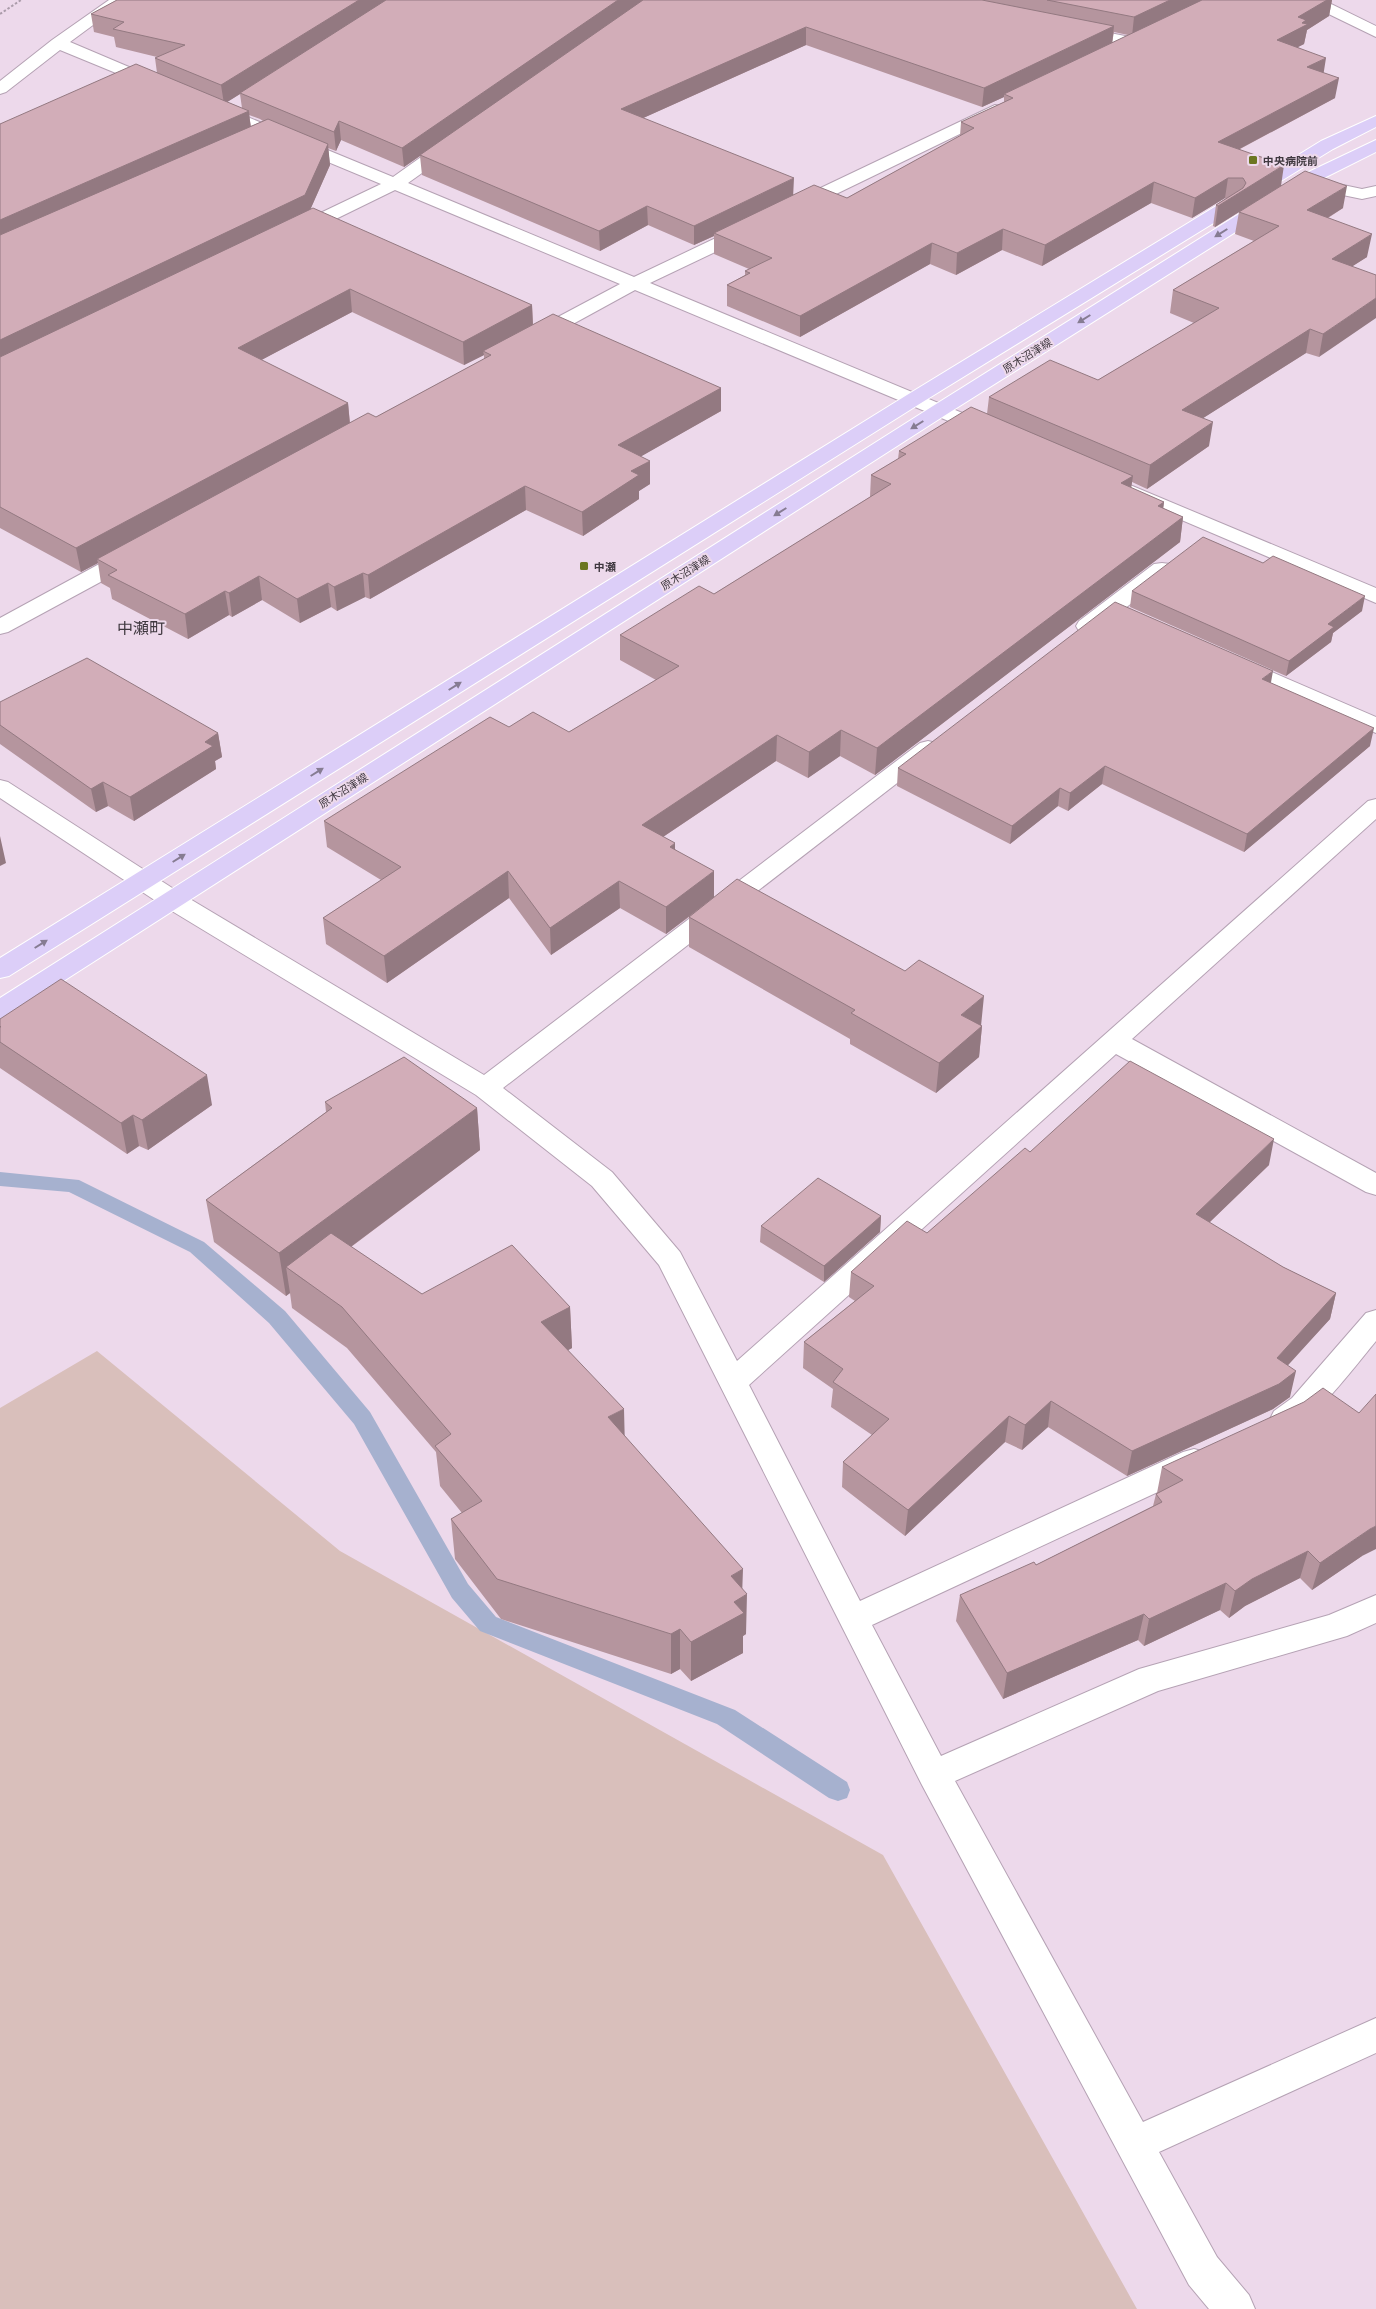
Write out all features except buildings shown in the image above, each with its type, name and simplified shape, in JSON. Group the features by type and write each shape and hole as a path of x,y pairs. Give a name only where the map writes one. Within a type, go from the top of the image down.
{"main road":[{"path":"1328,145 1376,111"},
{"name":"原木沼津線","path":"0,970 914,399 1328,145 1376,122"},
{"name":"原木沼津線","path":"0,1010 171,899 940,410 1304,181 1376,145"}],"street":[{"path":"0,89 58,43 119,0"},
{"path":"1311,0 1376,32"},
{"path":"1058,27 1135,43"},
{"path":"1108,56 1153,34"},
{"path":"58,43 172,91"},
{"path":"198,102 1004,437"},
{"path":"225,113 241,103"},
{"path":"777,215 1010,103"},
{"path":"252,140 270,132"},
{"path":"277,240 394,184 466,134"},
{"path":"1304,181 1362,194 1376,190"},
{"path":"520,345 633,284 759,224"},
{"path":"1115,484 1376,596"},
{"path":"1070,639 1119,612 1186,551 1216,528"},
{"path":"0,627 148,547"},
{"path":"1216,655 1376,726"},
{"path":"485,1088 944,736"},
{"path":"0,787 171,899 485,1088 602,1179 670,1259 852,1619 934,1775 1136,2144 1203,2271 1235,2309"},
{"path":"732,1383 1376,806"},
{"path":"1114,1041 1376,1185"},
{"path":"1258,1432 1285,1419 1303,1406 1376,1321"},
{"path":"852,1619 1222,1448"},
{"path":"934,1775 1152,1679 1336,1626 1376,1608"},
{"path":"1136,2144 1376,2035"}],"path":[{"path":"0,14 21,0"}],"shaded area":[{"path":"97,1351 340,1551 883,1855 1137,2309 0,2309 0,1408"}],"waterway":[{"path":"0,1179 72,1185 197,1247 277,1317 362,1418 460,1591 488,1624 726,1717 838,1790"}],"place":[{"name":"中央病院前","path":"1253,160"},
{"name":"中瀬","path":"584,566"}],"district":[{"name":"中瀬町","path":"141,627"}]}
